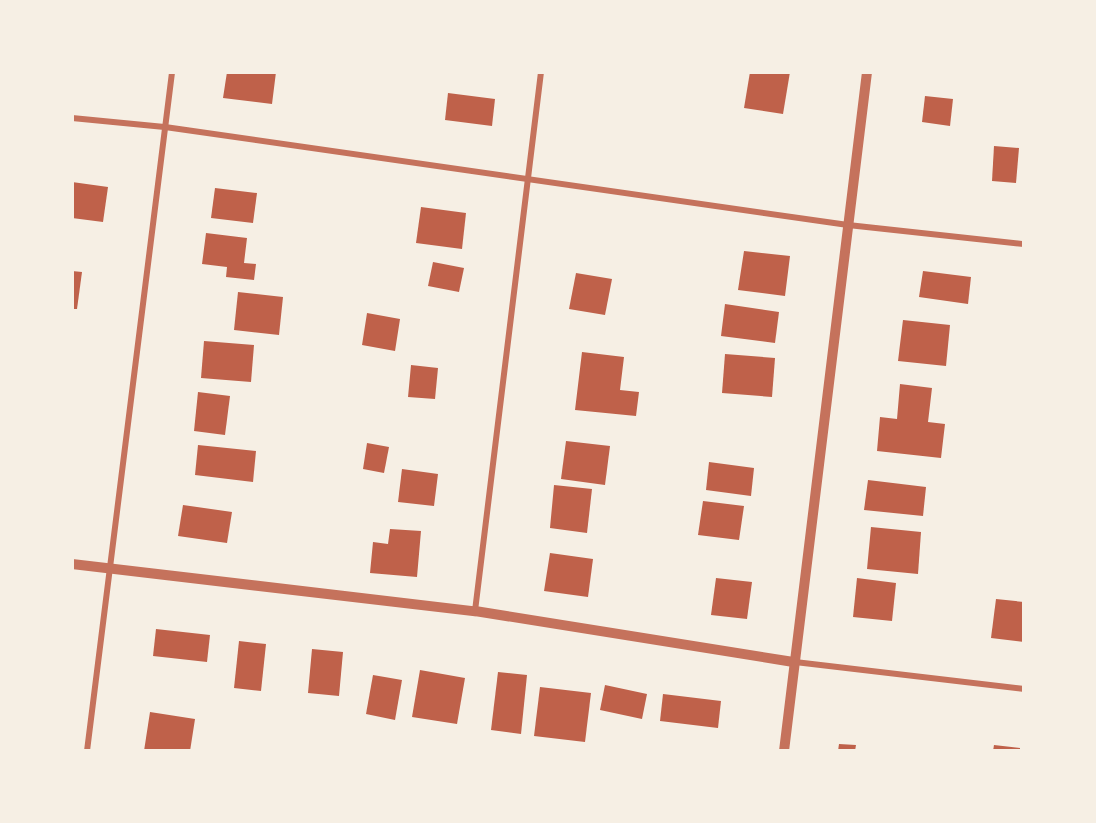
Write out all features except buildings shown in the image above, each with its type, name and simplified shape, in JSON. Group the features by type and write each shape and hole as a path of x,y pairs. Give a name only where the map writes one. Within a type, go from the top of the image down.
{"street":[{"path":"87,751 112,568 172,72"},
{"path":"475,611 541,72"},
{"path":"784,751 867,72"},
{"path":"72,118 165,127 528,177 848,225 1024,244"},
{"path":"72,564 475,611 795,662 1024,689"}]}
